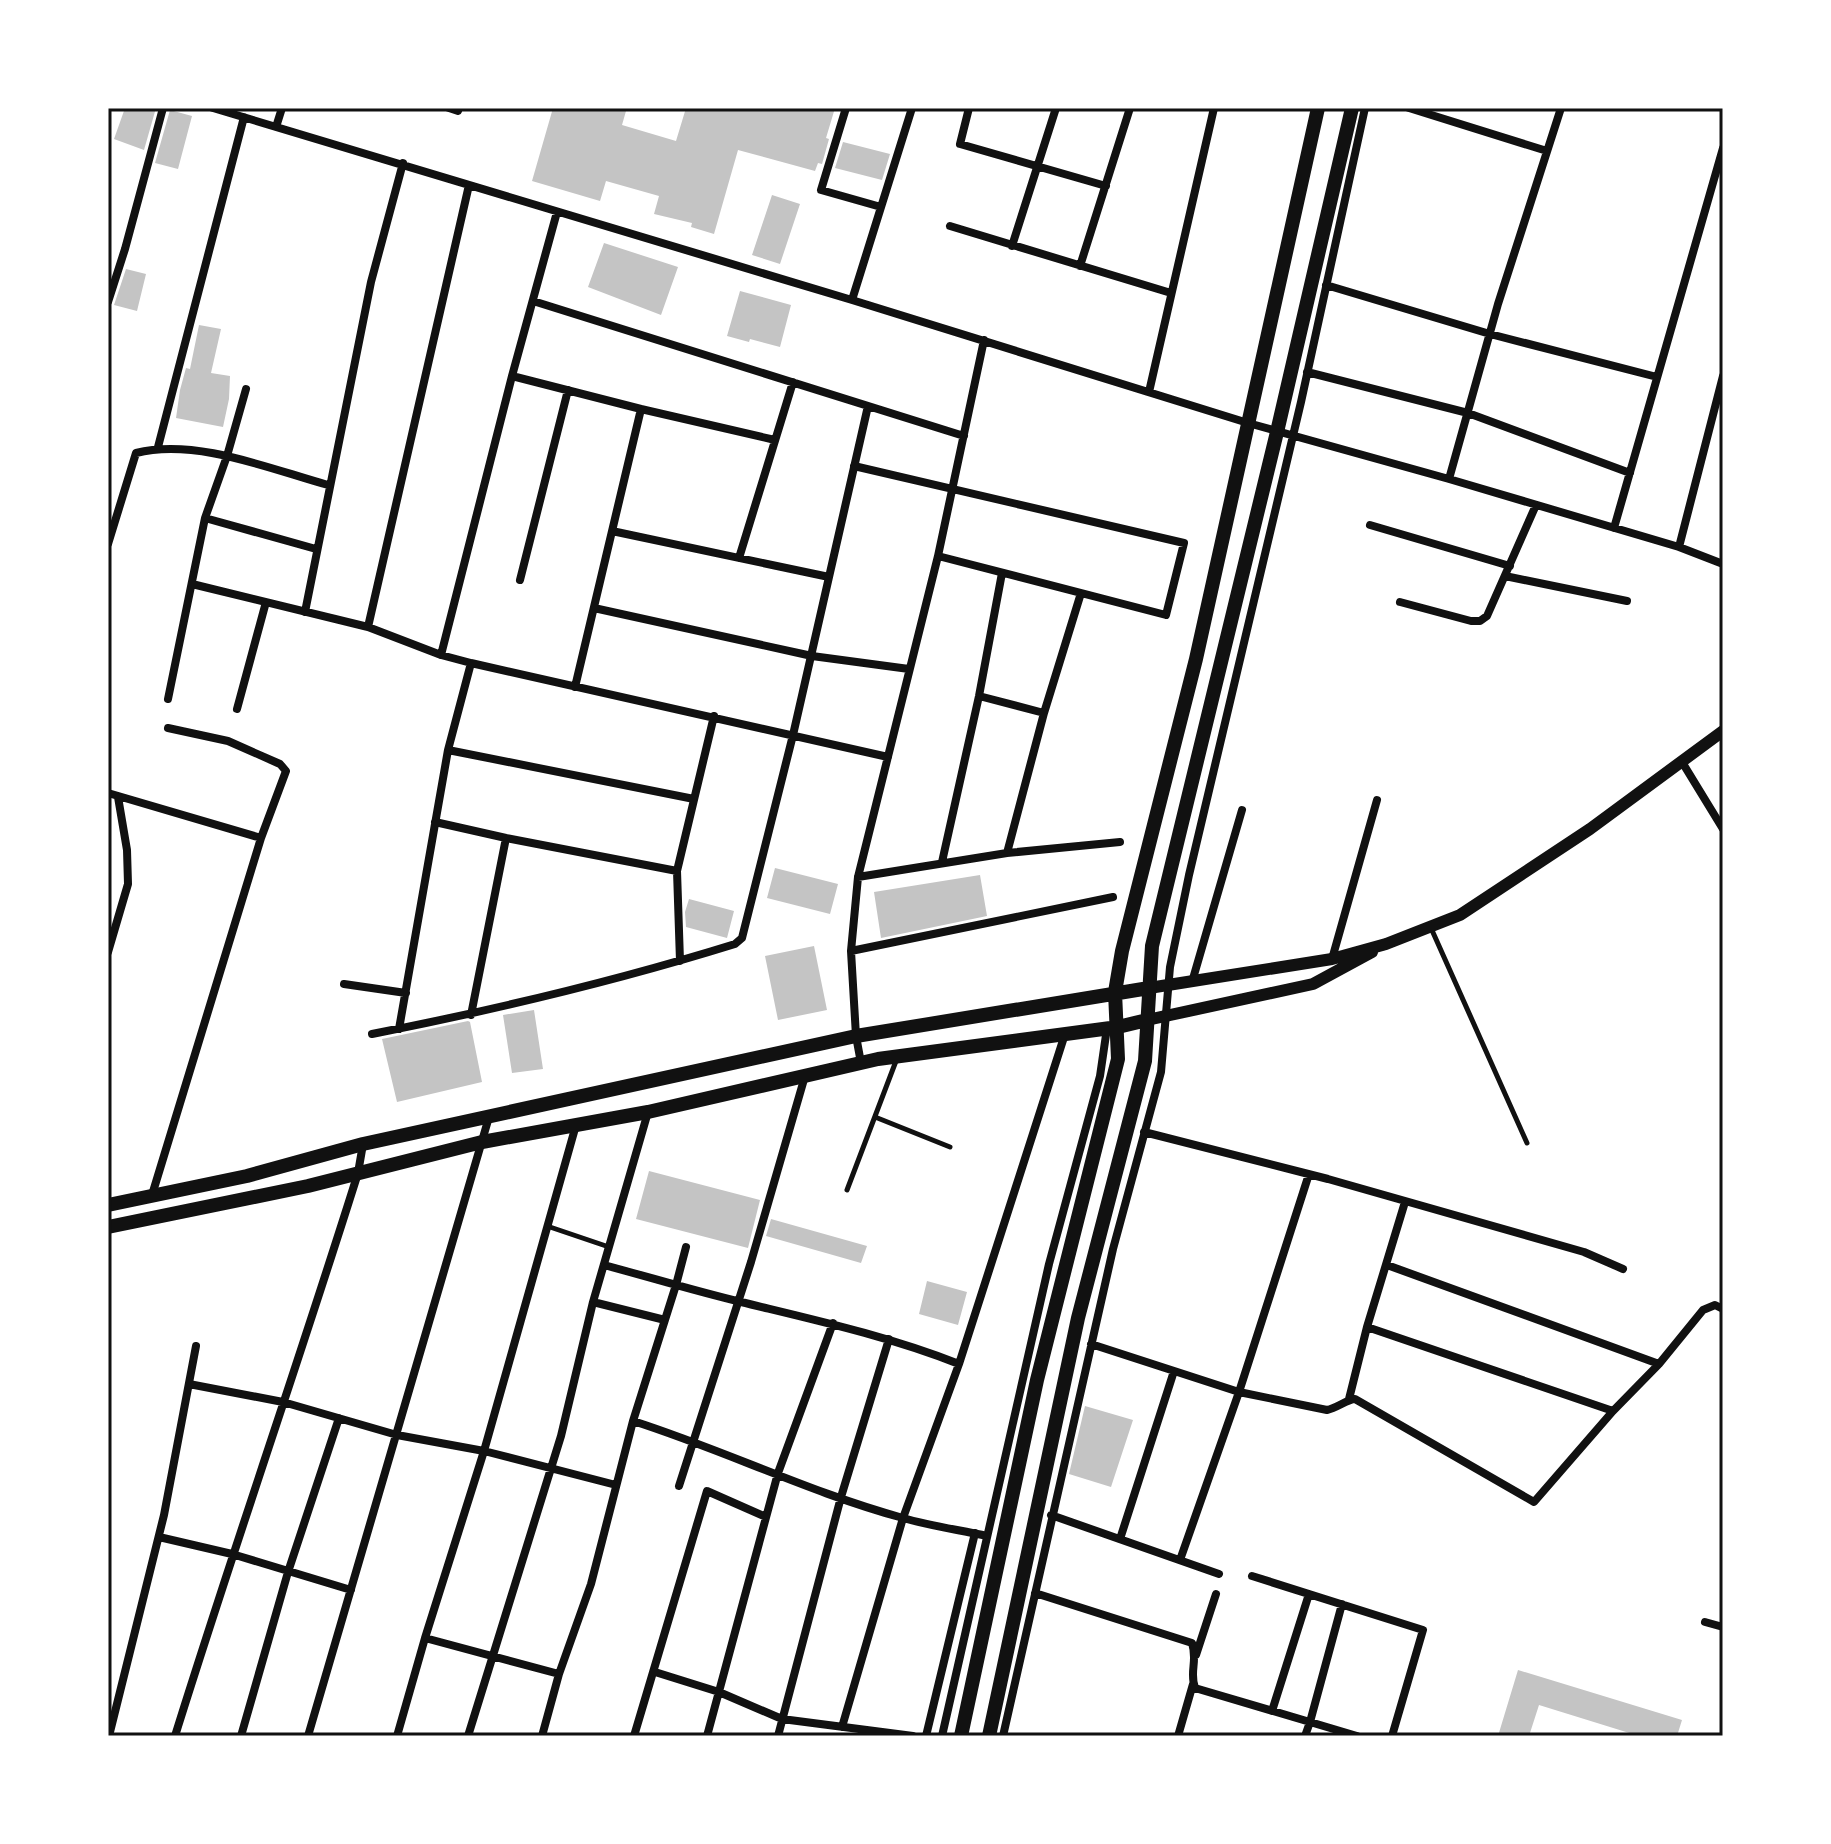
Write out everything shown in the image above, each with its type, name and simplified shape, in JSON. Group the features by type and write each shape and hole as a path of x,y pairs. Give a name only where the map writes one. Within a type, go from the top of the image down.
{"main road":[{"path":"961,1736 1037,1380 1118,1059 1113,1027 1122,951 1196,659 1318,108"},
{"path":"989,1736 1078,1318 1145,1061 1152,946 1285,434 1352,108"},
{"path":"108,1205 308,1161 363,1144 856,1036 1149,988"},
{"path":"108,1227 358,1173 482,1142 648,1112 861,1063 1147,1020"}],"street":[{"path":"108,302 163,108"},
{"path":"213,108 403,163 1248,423 1449,479 1722,561"},
{"path":"276,127 282,108"},
{"path":"449,108 458,111 459,108"},
{"path":"846,108 821,190 881,207"},
{"path":"852,300 912,108"},
{"path":"969,108 960,144 1106,186"},
{"path":"1012,246 1056,108"},
{"path":"1080,266 1130,108"},
{"path":"1149,392 1214,108"},
{"path":"1003,1736 1113,1249 1161,1072 1170,967 1189,875 1285,434 1307,372 1365,108"},
{"path":"1409,108 1547,151"},
{"path":"1449,479 1490,334 1561,108"},
{"path":"158,447 244,117"},
{"path":"1614,528 1723,148"},
{"path":"305,612 371,282 403,163"},
{"path":"368,627 469,185"},
{"path":"441,655 557,212"},
{"path":"950,226 1171,293"},
{"path":"1326,285 1490,334 1657,377"},
{"path":"533,301 964,436"},
{"path":"861,1063 856,1036 851,951 858,877 938,556 984,340"},
{"path":"1307,372 1468,413 1630,473"},
{"path":"512,376 775,440"},
{"path":"1679,547 1723,376"},
{"path":"739,558 793,382"},
{"path":"168,699 205,518 246,389"},
{"path":"520,580 568,390"},
{"path":"372,1034 471,1015 680,961 735,944 742,938 812,656 868,406"},
{"path":"575,687 641,409"},
{"path":"108,544 136,453 158,447 227,456 328,485"},
{"path":"854,466 1184,543 1166,615 938,556"},
{"path":"1400,602 1480,621 1490,611 1536,505"},
{"path":"205,518 316,549"},
{"path":"1370,525 1510,566"},
{"path":"612,531 829,577"},
{"path":"942,862 979,696 1002,573"},
{"path":"1505,576 1627,601"},
{"path":"192,584 368,627 471,663 888,757"},
{"path":"1007,853 1044,713 1081,593"},
{"path":"237,709 266,602"},
{"path":"594,608 812,656 909,669"},
{"path":"399,1029 448,750 471,663"},
{"path":"979,696 1044,713"},
{"path":"680,961 677,871 714,716"},
{"path":"152,1196 261,838 285,778 284,767 228,741 168,728"},
{"path":"1149,988 1332,959 1386,944 1460,915 1590,829 1723,731"},
{"path":"448,750 694,799"},
{"path":"1682,762 1723,829"},
{"path":"108,793 261,838"},
{"path":"108,952 128,884 127,850 118,797"},
{"path":"1332,959 1377,800"},
{"path":"1192,982 1242,810"},
{"path":"435,822 677,871"},
{"path":"471,1015 506,838"},
{"path":"858,877 1007,853 1120,842"},
{"path":"851,951 1113,897"},
{"path":"1147,1020 1313,984 1386,944"},
{"path":"344,984 406,993"},
{"path":"942,1736 1049,1264 1113,1027"},
{"path":"842,1727 903,1518 959,1364 1065,1034"},
{"path":"679,1486 806,1076"},
{"path":"468,1736 551,1466 593,1302 648,1112"},
{"path":"308,1736 490,1116"},
{"path":"397,1736 484,1451 576,1125"},
{"path":"1144,1132 1309,1174 1584,1252 1623,1269"},
{"path":"175,1736 232,1554 296,1370 358,1173 363,1144"},
{"path":"1180,1560 1239,1392 1309,1174"},
{"path":"1349,1399 1405,1202"},
{"path":"542,1736 559,1674 591,1584 633,1421 686,1247"},
{"path":"604,1265 738,1302 833,1323 959,1364"},
{"path":"1387,1265 1659,1364"},
{"path":"593,1302 665,1320"},
{"path":"1091,1344 1239,1392 1327,1410 1355,1399 1534,1502 1613,1411 1659,1364 1703,1310 1715,1305 1723,1309"},
{"path":"707,1736 778,1473 833,1323"},
{"path":"1367,1327 1613,1411"},
{"path":"778,1736 841,1497 889,1339"},
{"path":"109,1736 159,1537 196,1346"},
{"path":"1120,1539 1174,1371"},
{"path":"189,1384 283,1402 397,1435 551,1466 616,1485"},
{"path":"241,1736 288,1572 339,1418"},
{"path":"633,1421 693,1440 903,1518 987,1536"},
{"path":"634,1736 707,1491 766,1517"},
{"path":"1051,1515 1219,1574"},
{"path":"926,1736 975,1533"},
{"path":"159,1537 232,1554 351,1590"},
{"path":"1252,1576 1423,1630 1392,1736"},
{"path":"1035,1593 1187,1641 1192,1643 1196,1656"},
{"path":"1178,1736 1193,1684 1196,1656 1216,1594"},
{"path":"1272,1711 1309,1594"},
{"path":"1305,1736 1342,1604"},
{"path":"1705,1622 1723,1627"},
{"path":"425,1638 559,1674"},
{"path":"655,1672 719,1692 782,1719 913,1736"},
{"path":"1193,1684 1199,1690 1357,1736"}],"lane":[{"path":"1431,927 1527,1143"},
{"path":"847,1190 898,1056"},
{"path":"875,1117 950,1147"},
{"path":"546,1226 609,1247"}],"building":[{"path":"125,108 156,108 144,150 114,139"},
{"path":"553,108 615,108 626,111 622,125 676,141 686,108 835,108 822,164 818,163 815,171 738,150 714,234 691,227 692,223 654,214 659,196 606,181 600,201 532,181"},
{"path":"170,110 192,116 178,169 155,163"},
{"path":"843,142 890,154 882,180 835,168"},
{"path":"772,195 800,204 780,264 752,255"},
{"path":"604,243 678,267 661,315 588,287"},
{"path":"126,269 146,274 137,311 114,305"},
{"path":"740,291 791,305 780,347 727,336"},
{"path":"199,325 221,329 211,373 230,376 223,427 176,418 180,390 186,368 190,369"},
{"path":"775,868 838,884 830,914 767,898"},
{"path":"980,875 987,916 881,938 874,892"},
{"path":"689,899 734,911 727,938 686,927 685,912"},
{"path":"814,946 827,1010 778,1020 765,956"},
{"path":"534,1010 543,1069 512,1073 503,1015"},
{"path":"468,1021 482,1082 397,1102 382,1039"},
{"path":"649,1171 760,1200 748,1248 636,1219"},
{"path":"771,1219 867,1246 861,1263 766,1236"},
{"path":"927,1281 967,1292 958,1325 919,1314"},
{"path":"1085,1406 1133,1420 1111,1487 1069,1474"},
{"path":"1518,1670 1682,1720 1677,1736 1639,1736 1539,1705 1529,1736 1498,1736"}]}
